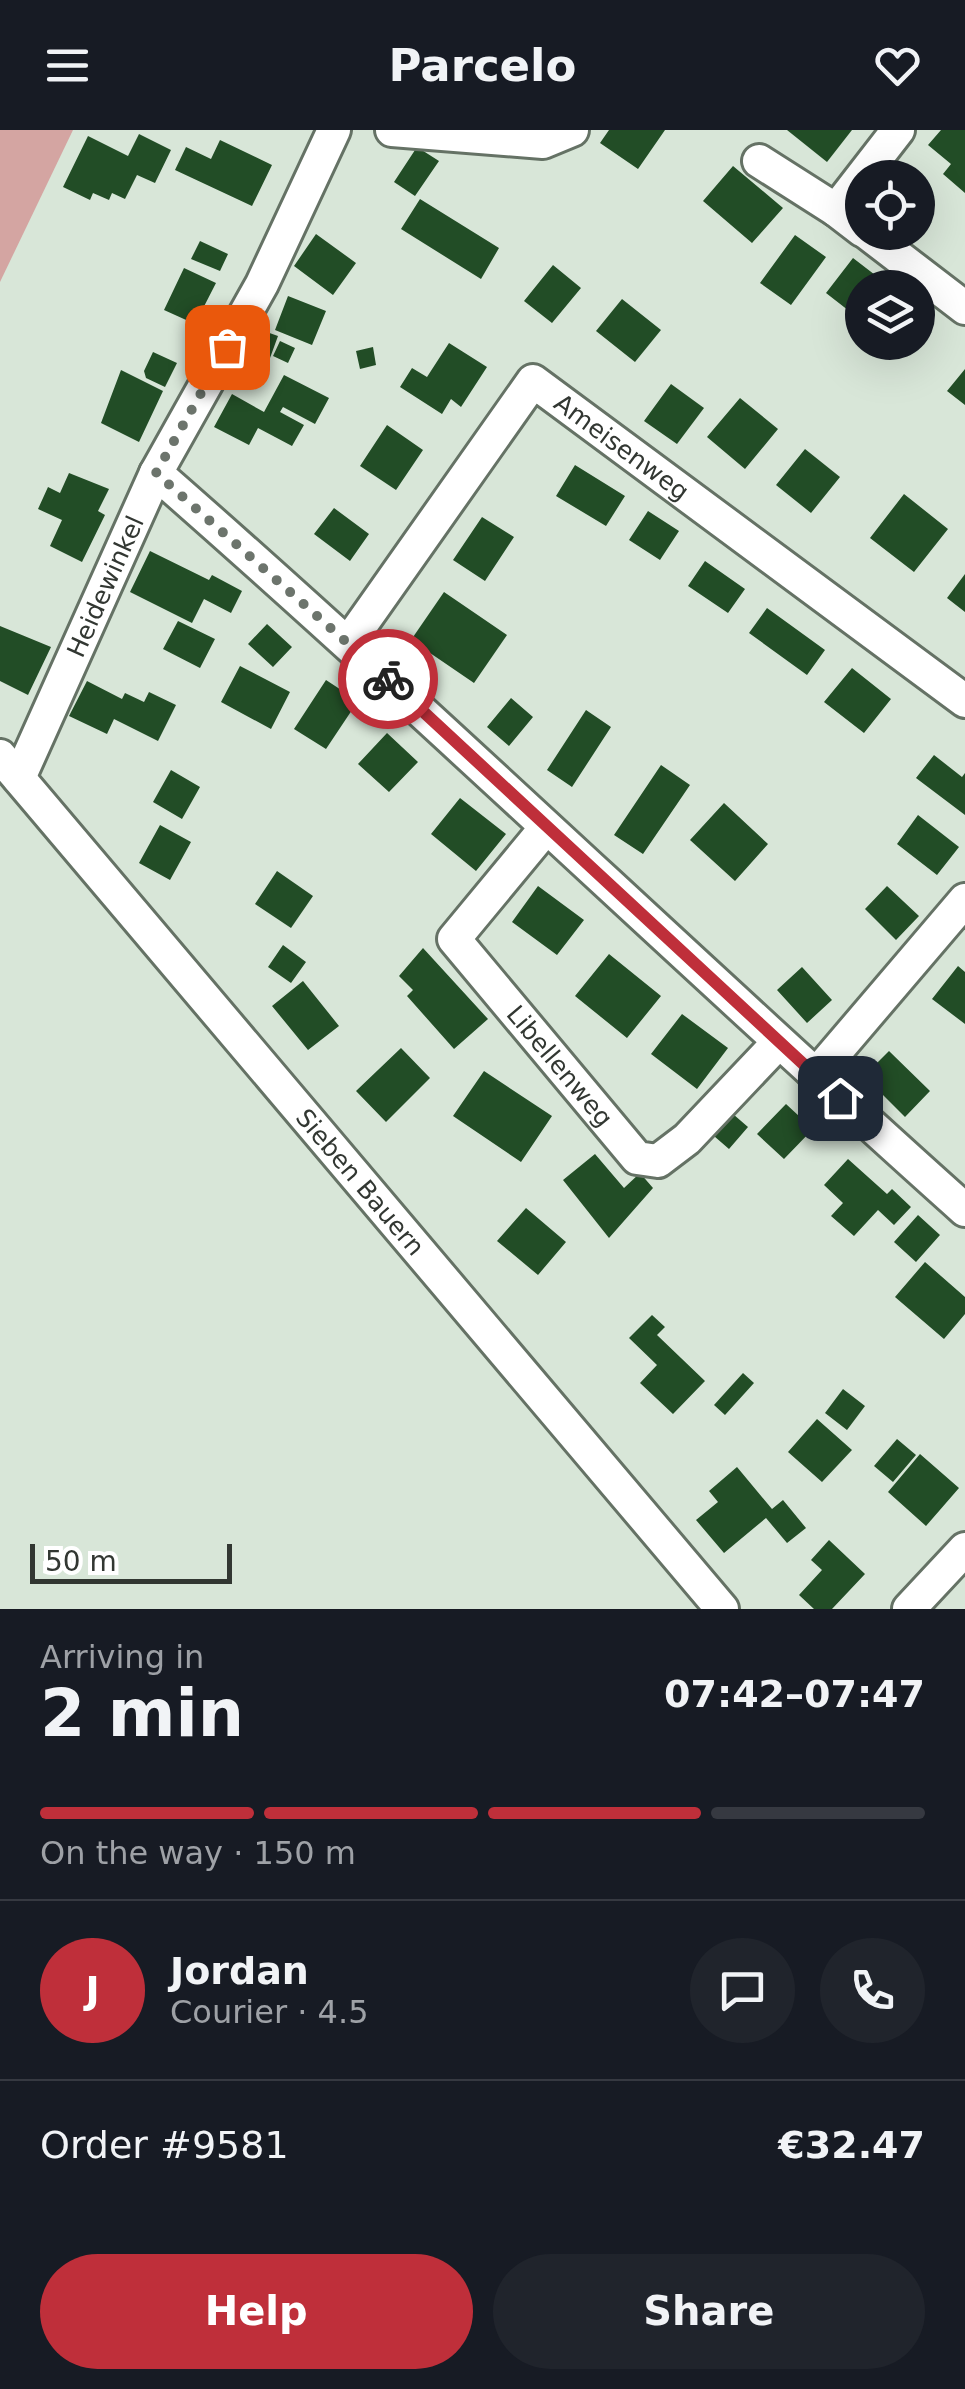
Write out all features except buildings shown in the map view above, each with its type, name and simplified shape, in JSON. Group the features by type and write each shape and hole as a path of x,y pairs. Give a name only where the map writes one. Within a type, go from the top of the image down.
{"street":[{"name":"Heidewinkel","path":"9,767 156,473 262,284 334,130"},
{"path":"392,130 543,142 572,130"},
{"path":"836,210 891,132"},
{"path":"759,160 845,217"},
{"path":"889,250 965,308"},
{"name":"Ameisenweg","path":"349,642 533,382 965,701"},
{"path":"156,473 349,642 544,829 965,1210"},
{"name":"Sieben Bauern","path":"9,767 722,1609"},
{"name":"Libellenweg","path":"544,829 454,939 638,1158 658,1161 687,1139 778,1044"},
{"path":"815,1076 965,900"},
{"path":"909,1609 965,1549"}],"shaded area":[{"path":"0,130 73,130 0,282"}],"way so far":[{"path":"227,347 156,473 388,679"}],"route":[{"path":"388,679 544,829 840,1098"}]}
